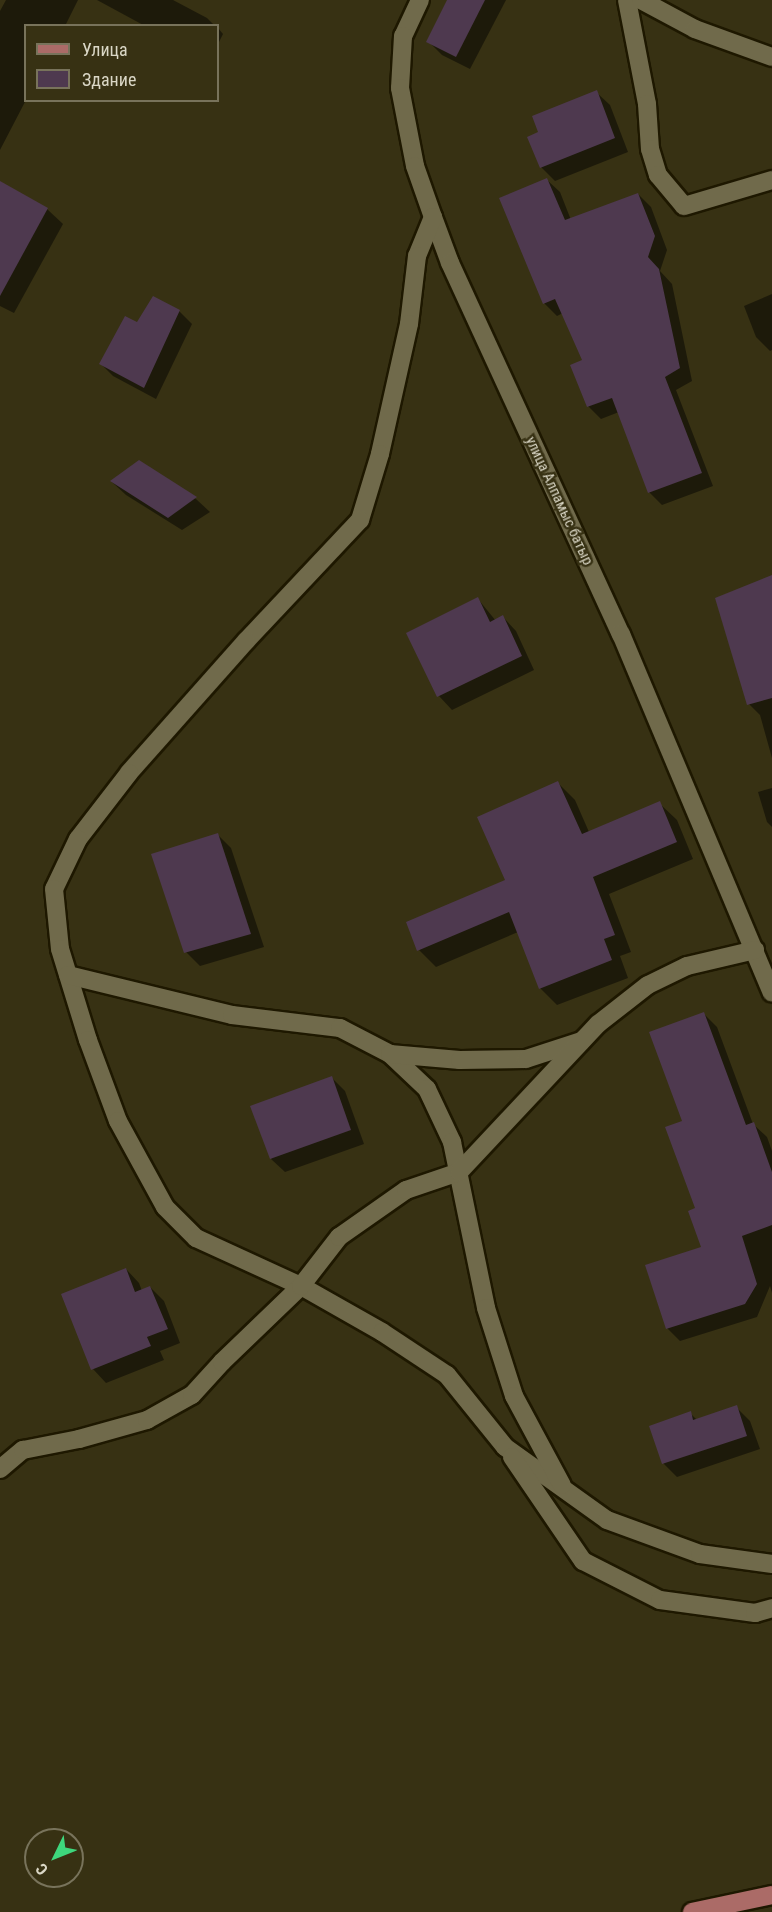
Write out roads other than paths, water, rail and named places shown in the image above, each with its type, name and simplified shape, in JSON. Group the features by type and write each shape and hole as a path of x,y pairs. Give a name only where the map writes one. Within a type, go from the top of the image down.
{"main road":[{"path":"692,1912 772,1895"}],"street":[{"name":"улица Алпамыс батыр","path":"420,0 403,36 400,88 415,166 433,217 450,262 621,634 772,993"},
{"path":"627,0 646,104 650,149 658,175 684,206 772,180"},
{"path":"641,0 695,29 772,57"},
{"path":"433,217 417,256 410,324 380,454 360,520 246,641 129,773 78,839 54,889 60,949 117,1121 165,1207 196,1238 301,1286 382,1332 447,1375 505,1447 583,1561 660,1600 755,1613 772,1608"},
{"path":"0,1469 23,1450 79,1439 147,1420 192,1395 222,1362 301,1286 339,1238 406,1190 459,1172 598,1024 648,985 687,966 755,950"},
{"path":"68,975 232,1015 340,1028 390,1054 427,1089 452,1142 486,1308 514,1396 564,1490"},
{"path":"390,1054 460,1060 526,1059 583,1040"},
{"path":"505,1447 608,1520 700,1554 772,1564"}]}
